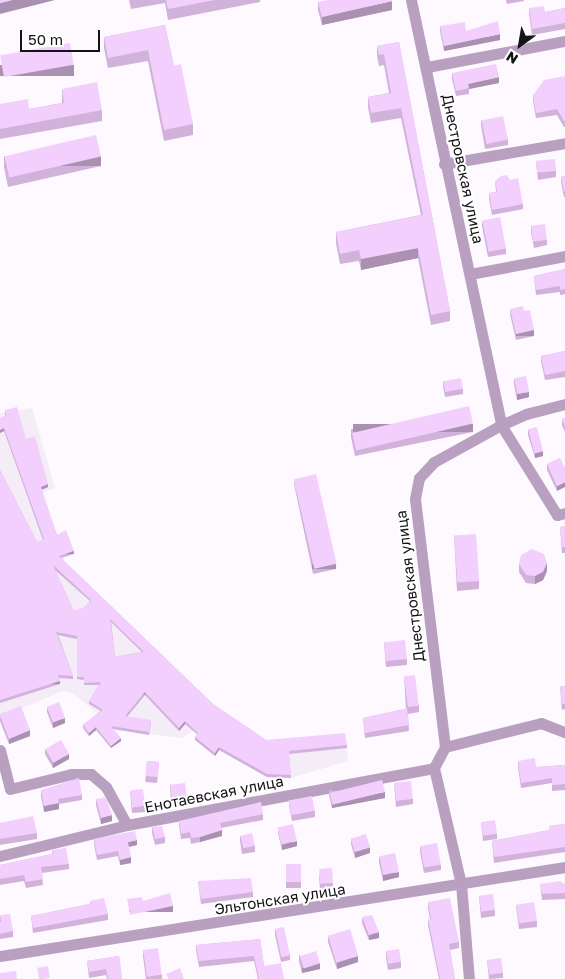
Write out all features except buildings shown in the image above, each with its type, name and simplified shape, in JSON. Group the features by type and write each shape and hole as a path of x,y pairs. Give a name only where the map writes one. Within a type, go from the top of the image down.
{"street":[{"name":"Днестровская улица","path":"411,0 427,67 444,164 470,274 502,426 434,462 419,478 415,499 445,747"},
{"path":"427,67 565,41"},
{"path":"444,164 565,143"},
{"path":"470,274 565,256"},
{"path":"565,404 526,414 502,426 557,515 565,513"},
{"path":"468,979 461,884 434,768 445,747 541,723 565,732"},
{"path":"0,750 10,789 72,774 91,774 106,788 128,825"},
{"name":"Енотаевская улица","path":"0,856 128,825 434,768"},
{"name":"Эльтонская улица","path":"0,956 565,867"}],"shaded area":[{"path":"32,408 55,488 42,493 56,537 66,533 74,554 64,557 65,564 214,707 266,743 345,736 348,761 291,778 267,777 219,750 215,756 195,740 198,735 193,731 182,738 116,730 73,693 63,691 0,717 0,413"}]}
